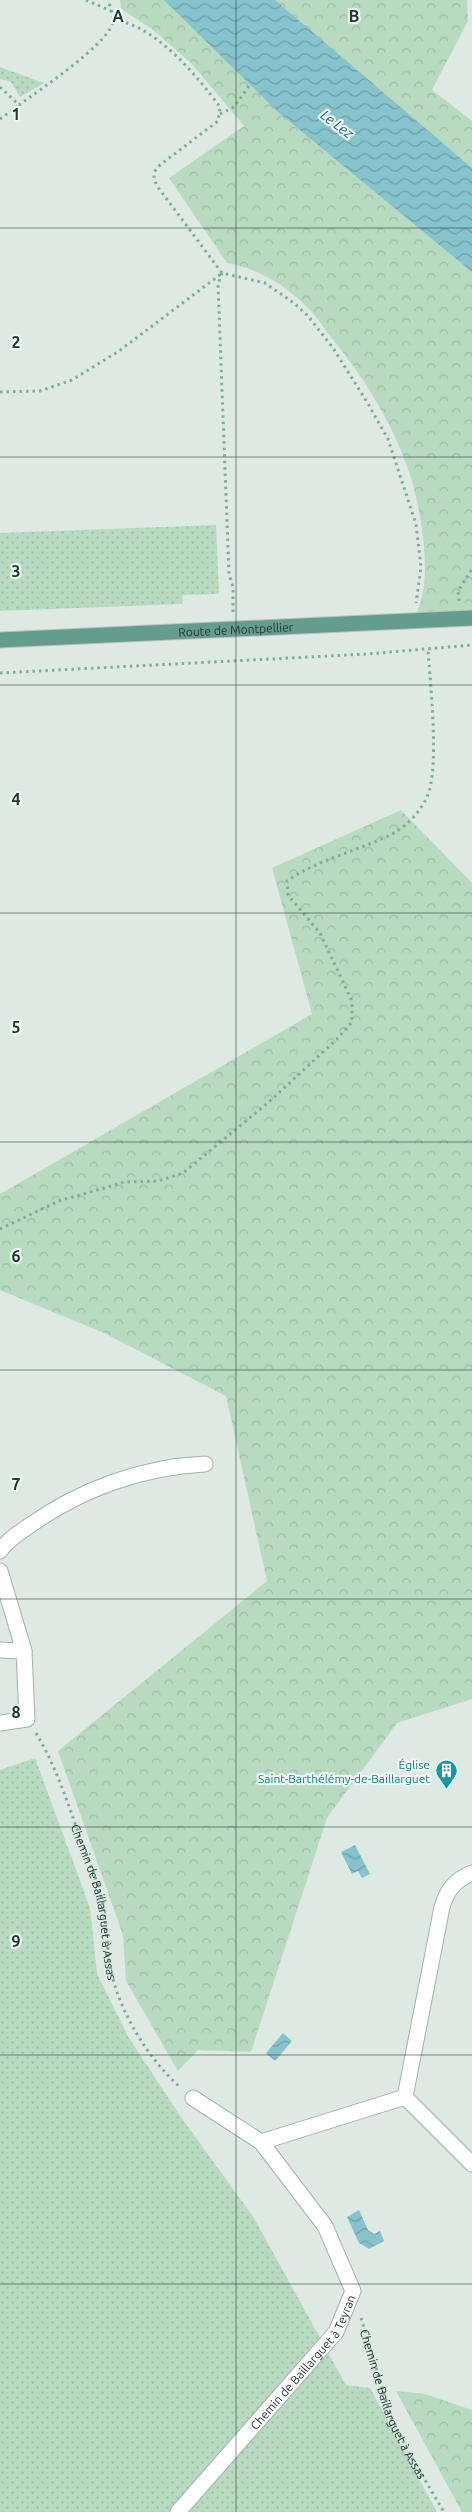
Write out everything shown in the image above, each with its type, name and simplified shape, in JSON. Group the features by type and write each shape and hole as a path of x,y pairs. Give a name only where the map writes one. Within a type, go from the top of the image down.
{"main road":[{"name":"Route de Montpellier","path":"0,640 467,618"}],"street":[{"path":"0,1551 10,1539 42,1516 114,1481 160,1469 205,1464"},
{"path":"0,1571 24,1651 27,1719 0,1723"},
{"path":"0,1650 24,1651"},
{"path":"405,2097 442,1907 445,1898 457,1880 472,1873"},
{"path":"261,2142 405,2097"},
{"path":"405,2097 435,2130 472,2164"},
{"name":"Chemin de Baillarguet à Teyran","path":"178,2512 336,2332 353,2291 325,2226 261,2142 193,2098"}],"path":[{"path":"86,0 111,11"},
{"path":"0,119 107,35 114,21 108,0"},
{"path":"114,21 124,21 138,27 183,62 206,86 220,107 218,120 211,127 154,170 153,177 156,186 222,273 265,282 308,316 337,354 380,424 400,471 419,537 421,567 414,621"},
{"path":"0,86 19,105"},
{"path":"220,114 234,107 249,86"},
{"path":"0,392 40,391 72,380 120,351 213,282 222,273"},
{"path":"222,273 218,284 218,294 229,574 233,587 234,628"},
{"path":"467,618 458,591 472,569"},
{"path":"0,673 472,645"},
{"path":"0,1229 59,1201 125,1182 158,1181 183,1173 270,1100 337,1039 352,1022 352,1001 345,985 320,934 288,895 287,881 345,853 389,836 412,820 428,796 434,755 428,649"},
{"name":"Chemin de Baillarguet à Assas","path":"27,1719 49,1756 93,1873 104,1913 112,1973 123,2004 136,2030 159,2065 193,2098"},
{"name":"Chemin de Baillarguet à Assas","path":"353,2291 391,2417 409,2453 444,2512"}],"green space":[{"path":"120,0 467,0 468,21 432,90 472,121 472,618 414,621 423,592 424,545 415,492 398,442 373,395 313,313 295,296 268,277 238,265 227,263 169,178 244,126 192,64 152,29 121,9"},
{"path":"0,67 44,83 20,97 11,82 0,79"},
{"path":"216,525 219,594 183,595 182,604 0,611 0,533"},
{"path":"401,810 472,883 472,1699 397,1723 327,1818 251,2052 198,2050 178,2071 126,1981 123,1935 58,1751 267,1581 226,1396 104,1333 0,1290 0,1194 312,1014 272,868"},
{"path":"35,1758 90,1908 97,1974 129,2038 181,2117 254,2218 346,2385 370,2388 437,2512 0,2512 0,1770"},
{"path":"396,2391 425,2394 472,2410 472,2512 462,2512"}],"water":[{"name":"Le Lez","path":"164,0 275,0 472,168 472,272 278,112"},
{"path":"355,1845 370,1874 362,1878 358,1871 352,1874 341,1852"},
{"path":"283,2033 292,2041 275,2061 266,2053"},
{"path":"359,2210 368,2230 374,2234 380,2231 384,2241 369,2249 359,2243 347,2217"}],"place":[{"name":"Église Saint-Barthélémy-de-Baillarguet","path":"446,1790"}]}
